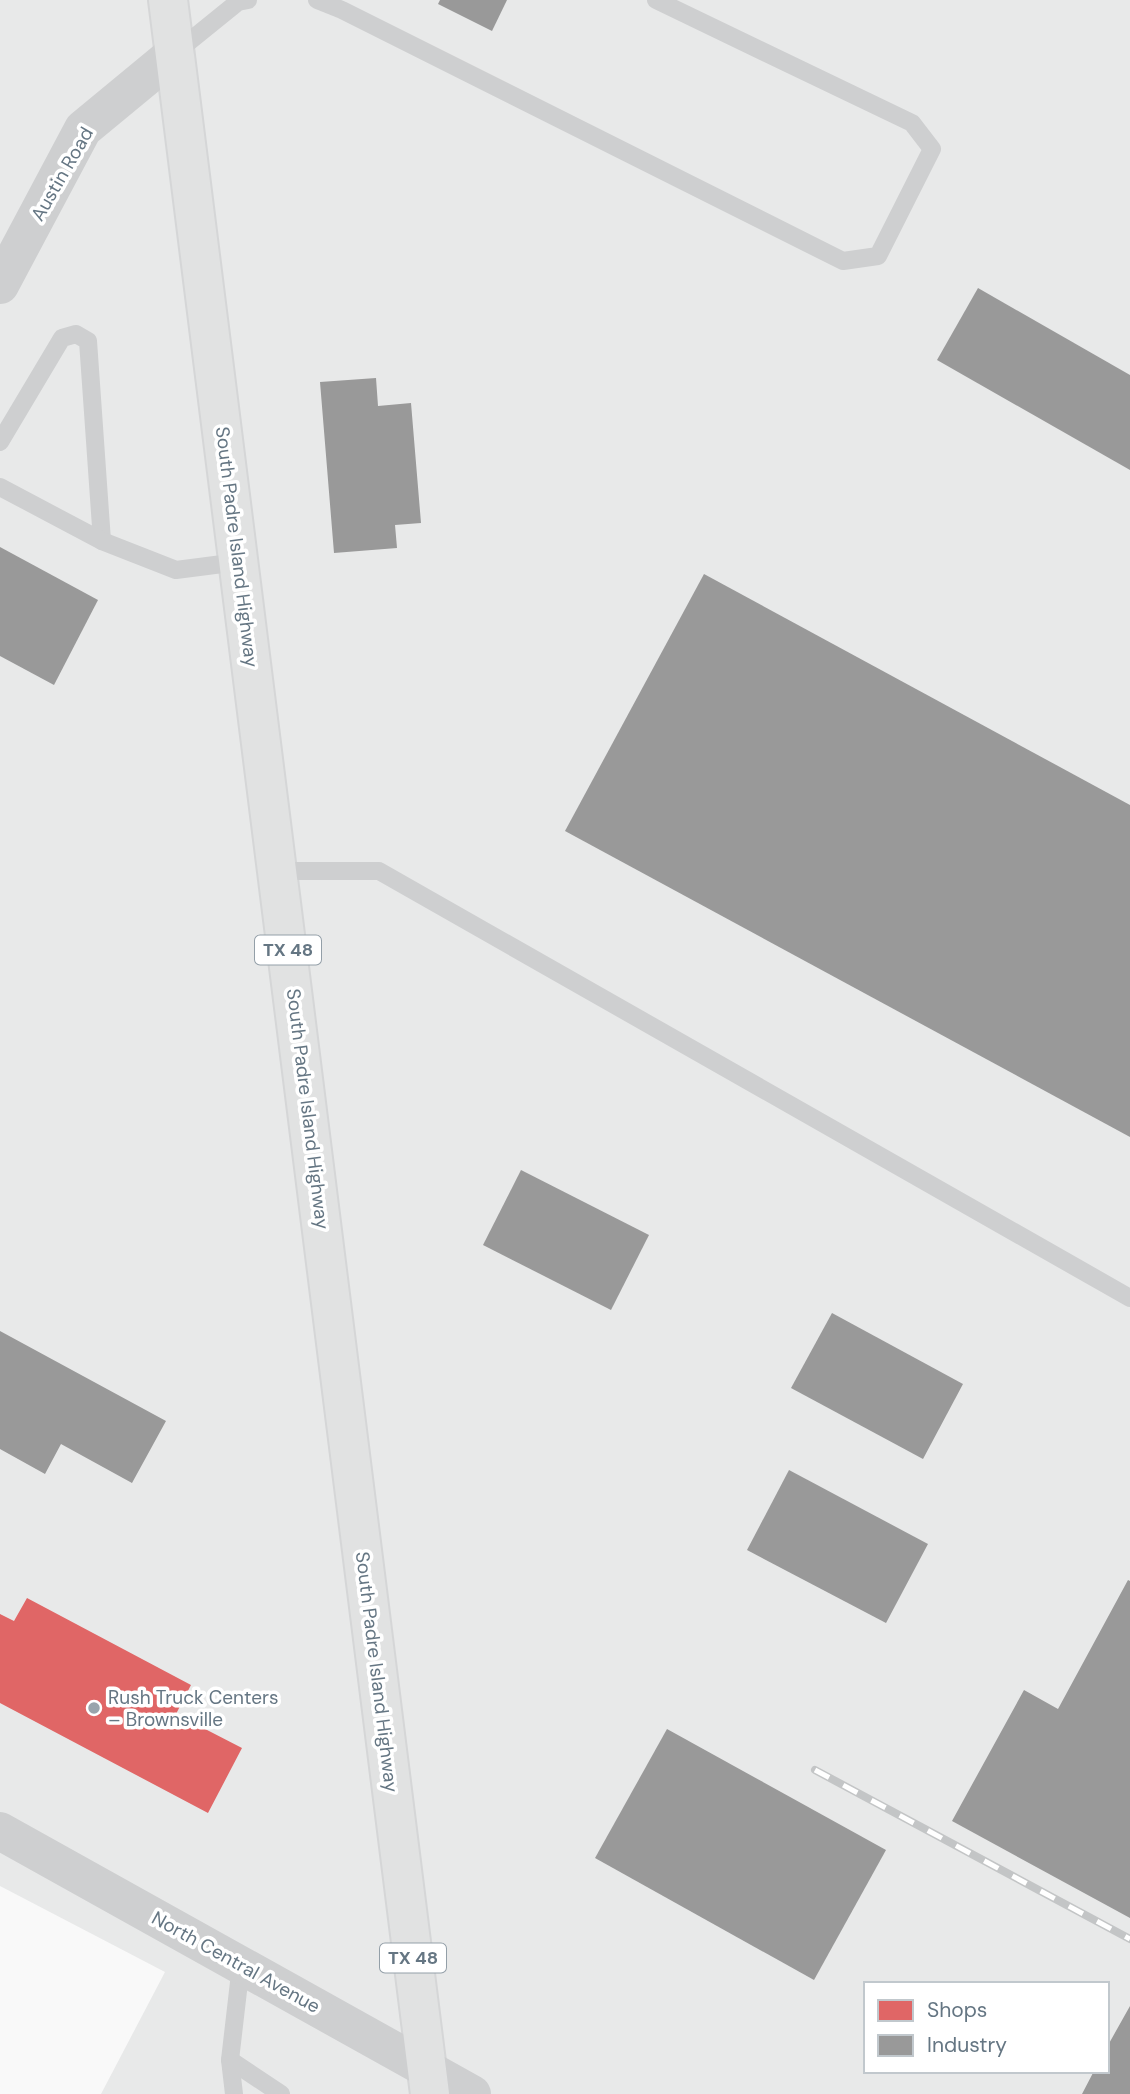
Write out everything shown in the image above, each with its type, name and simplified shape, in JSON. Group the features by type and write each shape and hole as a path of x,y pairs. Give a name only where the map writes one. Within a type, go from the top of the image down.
{"main road":[{"name":"South Padre Island Highway","path":"168,0 428,2082"}],"street":[{"name":"Austin Road","path":"0,285 83,129 175,53"},
{"name":"North Central Avenue","path":"0,1831 241,1965 428,2082 472,2094"}],"lane":[{"path":"175,53 238,2 248,0"},
{"path":"317,0 342,10 843,261 878,256 932,149 912,123 656,0"},
{"path":"0,442 62,338 76,334 88,341 102,541"},
{"path":"0,487 102,541 176,569 238,562"},
{"path":"278,871 379,871 1130,1298"},
{"path":"234,2094 230,2060 241,1965"},
{"path":"230,2060 281,2094"}],"shaded area":[{"path":"0,0 1130,0 1130,2094 101,2094 165,1972 0,1886"}],"building: Shops":[{"name":"Rush Truck Centers – Brownsville","path":"27,1598 191,1685 176,1714 242,1748 208,1813 0,1703 0,1614 14,1621"}],"building: Industry":[{"path":"440,0 507,0 492,31 438,4"},
{"path":"978,288 1130,375 1130,470 937,360"},
{"path":"376,378 378,406 411,403 421,523 395,525 397,548 334,553 320,382"},
{"path":"0,547 98,600 54,685 0,656"},
{"path":"704,574 1130,805 1130,1137 565,831"},
{"path":"521,1170 649,1235 611,1310 483,1245"},
{"path":"832,1313 963,1384 923,1459 791,1388"},
{"path":"0,1331 166,1421 132,1483 61,1444 45,1474 0,1449"},
{"path":"789,1470 928,1544 886,1623 747,1550"},
{"path":"1128,1580 1130,1918 952,1821 1024,1690 1058,1709"},
{"path":"667,1729 886,1850 814,1980 595,1858"},
{"path":"1130,2006 1130,2094 1082,2094 1093,2073 1109,2073 1109,2043"}],"railway":[{"path":"815,1770 1130,1939"}],"place":[{"name":"Rush Truck Centers – Brownsville","path":"94,1708"}]}
